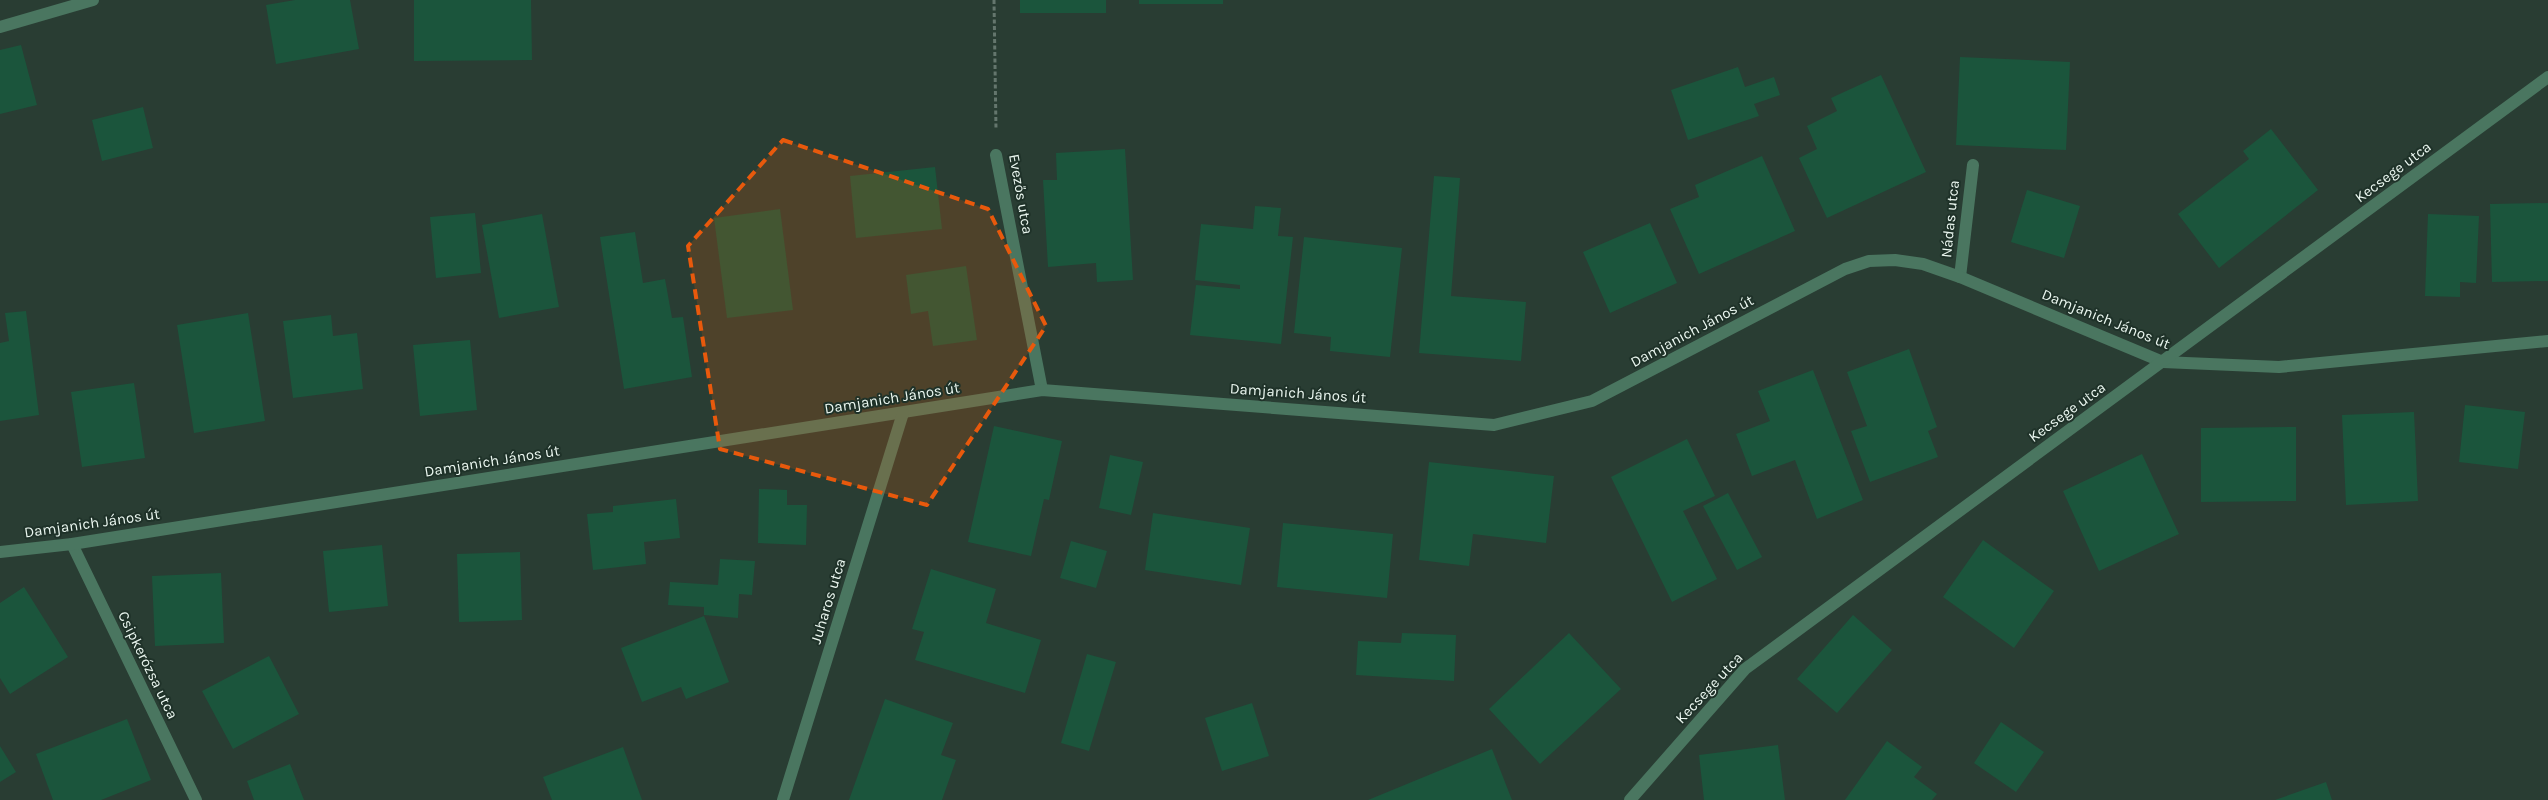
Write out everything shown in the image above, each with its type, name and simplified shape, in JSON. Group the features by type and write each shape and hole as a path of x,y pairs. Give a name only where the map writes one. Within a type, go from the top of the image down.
{"street":[{"path":"0,27 93,0"},
{"name":"Kecsege utca","path":"1630,800 1745,669 2548,77"},
{"name":"Evezős utca","path":"996,155 1042,390"},
{"name":"Nádas utca","path":"1960,277 1973,165"},
{"name":"Damjanich János út","path":"0,552 72,544 1042,390 1494,425 1592,401 1845,270 1869,261 1895,260 1923,264 1960,277 2162,362 2279,367 2548,341"},
{"name":"Juharos utca","path":"783,800 903,413"},
{"name":"Csipkerózsa utca","path":"72,544 196,800"}],"path":[{"name":"Evezős utca","path":"994,0 996,155"}],"highlighted area":[{"path":"783,140 988,209 1046,326 927,505 720,449 688,246"}],"building":[{"path":"295,0 350,0 359,49 276,64 266,5"},
{"path":"414,0 531,0 532,60 414,61"},
{"path":"1020,0 1106,0 1106,13 1020,13"},
{"path":"1139,0 1223,0 1223,4 1139,4"},
{"path":"21,45 37,105 0,114 0,50"},
{"path":"1960,57 2070,62 2066,150 1956,145"},
{"path":"1738,67 1745,87 1774,77 1780,95 1754,104 1759,116 1688,140 1671,90"},
{"path":"1881,75 1926,172 1827,218 1799,158 1817,149 1807,126 1837,111 1831,98"},
{"path":"143,107 153,148 102,161 92,120"},
{"path":"2271,129 2318,190 2219,268 2178,214 2249,159 2243,151"},
{"path":"1125,149 1133,280 1097,282 1096,263 1048,267 1043,180 1057,180 1056,153"},
{"path":"1762,156 1795,231 1699,274 1670,209 1699,197 1695,185"},
{"path":"935,167 942,229 856,238 850,176"},
{"path":"1434,176 1460,178 1451,296 1526,302 1521,361 1419,353"},
{"path":"2027,190 2080,206 2064,258 2011,242"},
{"path":"2548,203 2548,281 2492,282 2490,204"},
{"path":"1255,206 1281,208 1278,236 1293,237 1281,344 1190,335 1196,285 1240,289 1240,285 1195,280 1201,224 1253,229"},
{"path":"780,209 793,310 727,318 714,218"},
{"path":"475,213 481,273 436,278 430,217"},
{"path":"542,214 559,307 499,318 482,225"},
{"path":"2428,214 2479,216 2476,283 2460,282 2460,297 2425,296"},
{"path":"1650,223 1677,283 1610,313 1583,252"},
{"path":"635,232 643,283 665,279 672,318 683,317 692,377 624,389 600,237"},
{"path":"1304,237 1402,248 1390,357 1330,351 1331,337 1294,333"},
{"path":"966,266 977,340 933,346 928,311 911,314 906,275"},
{"path":"26,311 39,415 0,421 0,343 9,341 5,313"},
{"path":"248,313 265,421 194,433 177,325"},
{"path":"331,315 333,336 357,333 363,389 293,398 283,321"},
{"path":"470,340 477,410 420,416 413,345"},
{"path":"1909,349 1937,427 1928,431 1938,457 1870,482 1851,431 1867,426 1847,372"},
{"path":"1813,370 1863,500 1817,519 1795,460 1752,476 1736,434 1770,421 1758,391"},
{"path":"134,383 145,458 82,467 71,392"},
{"path":"2465,405 2525,412 2518,469 2459,462"},
{"path":"2414,412 2418,501 2346,505 2342,415"},
{"path":"994,426 1062,441 1049,500 1044,499 1031,556 968,542"},
{"path":"2296,427 2296,501 2201,502 2201,428"},
{"path":"1687,439 1715,496 1683,511 1717,579 1672,602 1611,477"},
{"path":"2142,454 2179,534 2099,571 2063,491"},
{"path":"1110,455 1143,462 1131,515 1099,508"},
{"path":"1429,462 1554,476 1546,543 1473,534 1469,566 1419,560"},
{"path":"759,489 787,490 787,505 807,505 806,545 758,543"},
{"path":"1728,493 1762,557 1737,570 1703,506"},
{"path":"676,499 680,538 644,542 646,564 593,570 587,514 613,512 613,506"},
{"path":"1153,513 1250,528 1241,585 1145,570"},
{"path":"1283,523 1393,534 1387,598 1277,587"},
{"path":"1983,540 2054,591 2014,648 1943,597"},
{"path":"1071,541 1107,551 1096,588 1060,578"},
{"path":"382,545 388,606 329,612 323,551"},
{"path":"520,552 522,620 459,622 457,554"},
{"path":"720,559 755,561 752,595 739,594 738,618 704,615 704,607 668,605 670,582 718,585"},
{"path":"931,569 996,589 986,623 1041,640 1025,693 915,660 924,632 912,629"},
{"path":"221,573 224,643 155,646 152,576"},
{"path":"24,587 68,657 10,694 0,678 0,603"},
{"path":"1853,615 1892,650 1837,713 1797,679"},
{"path":"704,616 729,682 686,699 681,687 642,702 621,648"},
{"path":"1402,633 1456,635 1454,681 1356,675 1358,641 1401,643"},
{"path":"1569,633 1621,689 1540,764 1489,709"},
{"path":"1087,654 1116,662 1089,751 1061,743"},
{"path":"269,656 299,714 233,749 202,691"},
{"path":"885,699 953,723 941,755 956,760 942,800 849,800"},
{"path":"1252,703 1269,756 1222,771 1205,718"},
{"path":"127,719 151,780 101,800 53,800 36,754"},
{"path":"2001,722 2044,752 2016,792 1974,763"},
{"path":"1887,741 1922,767 1914,777 1937,794 1932,800 1845,800"},
{"path":"1778,745 1785,800 1704,800 1699,755"},
{"path":"0,746 16,772 0,782"},
{"path":"623,747 642,800 552,800 543,777"},
{"path":"1492,749 1512,800 1368,800"},
{"path":"290,764 304,800 254,800 247,781"},
{"path":"2326,782 2332,800 2275,800"}]}
